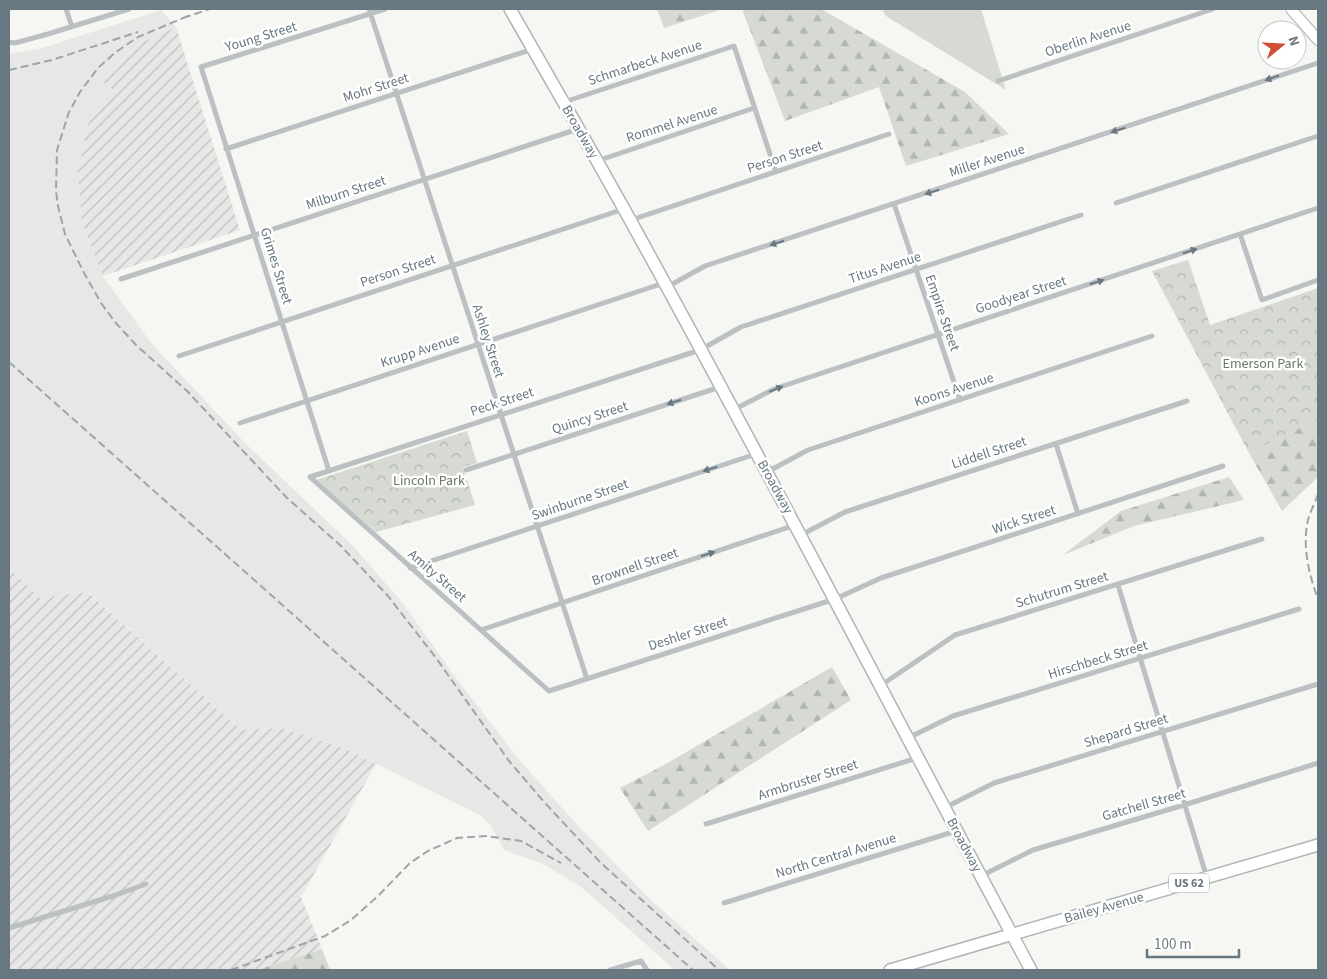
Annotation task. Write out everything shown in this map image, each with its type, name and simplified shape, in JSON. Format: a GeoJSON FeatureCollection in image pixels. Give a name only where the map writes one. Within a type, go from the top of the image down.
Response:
{"type":"FeatureCollection","features":[{"type":"Feature","properties":{"kind":"main road","name":"Broadway"},"geometry":{"type":"LineString","coordinates":[[510,9],[630,220],[835,599],[917,758],[1031,970]]}},
{"type":"Feature","properties":{"kind":"main road","name":"Bailey Avenue"},"geometry":{"type":"LineString","coordinates":[[890,970],[918,966],[1013,934],[1318,846]]}},
{"type":"Feature","properties":{"kind":"street"},"geometry":{"type":"LineString","coordinates":[[66,9],[72,27]]}},
{"type":"Feature","properties":{"kind":"street"},"geometry":{"type":"LineString","coordinates":[[9,42],[15,43],[129,9]]}},
{"type":"Feature","properties":{"kind":"street","name":"Young Street"},"geometry":{"type":"LineString","coordinates":[[201,67],[370,11],[385,9]]}},
{"type":"Feature","properties":{"kind":"street","name":"Oberlin Avenue"},"geometry":{"type":"LineString","coordinates":[[998,81],[1213,9]]}},
{"type":"Feature","properties":{"kind":"street"},"geometry":{"type":"LineString","coordinates":[[1291,9],[1318,40]]}},
{"type":"Feature","properties":{"kind":"street","name":"Ashley Street"},"geometry":{"type":"LineString","coordinates":[[370,11],[587,679]]}},
{"type":"Feature","properties":{"kind":"street","name":"Schmarbeck Avenue"},"geometry":{"type":"LineString","coordinates":[[563,102],[734,46],[754,108]]}},
{"type":"Feature","properties":{"kind":"street","name":"Mohr Street"},"geometry":{"type":"LineString","coordinates":[[226,149],[533,49]]}},
{"type":"Feature","properties":{"kind":"street","name":"Miller Avenue"},"geometry":{"type":"LineString","coordinates":[[665,285],[705,266],[1318,63]]}},
{"type":"Feature","properties":{"kind":"street","name":"Grimes Street"},"geometry":{"type":"LineString","coordinates":[[201,67],[329,471]]}},
{"type":"Feature","properties":{"kind":"street"},"geometry":{"type":"LineString","coordinates":[[754,108],[776,172]]}},
{"type":"Feature","properties":{"kind":"street","name":"Rommel Avenue"},"geometry":{"type":"LineString","coordinates":[[596,161],[754,108]]}},
{"type":"Feature","properties":{"kind":"street","name":"Milburn Street"},"geometry":{"type":"LineString","coordinates":[[121,279],[578,129]]}},
{"type":"Feature","properties":{"kind":"street","name":"Person Street"},"geometry":{"type":"LineString","coordinates":[[630,220],[889,134]]}},
{"type":"Feature","properties":{"kind":"street"},"geometry":{"type":"LineString","coordinates":[[1116,203],[1318,136]]}},
{"type":"Feature","properties":{"kind":"street","name":"Empire Street"},"geometry":{"type":"LineString","coordinates":[[894,204],[960,400]]}},
{"type":"Feature","properties":{"kind":"street","name":"Goodyear Street"},"geometry":{"type":"LineString","coordinates":[[733,411],[774,389],[1318,208]]}},
{"type":"Feature","properties":{"kind":"street","name":"Person Street"},"geometry":{"type":"LineString","coordinates":[[179,356],[624,209]]}},
{"type":"Feature","properties":{"kind":"street","name":"Titus Avenue"},"geometry":{"type":"LineString","coordinates":[[700,350],[742,327],[1081,215]]}},
{"type":"Feature","properties":{"kind":"street"},"geometry":{"type":"LineString","coordinates":[[1240,234],[1262,300],[1318,280]]}},
{"type":"Feature","properties":{"kind":"street","name":"Krupp Avenue"},"geometry":{"type":"LineString","coordinates":[[240,423],[477,344],[665,285]]}},
{"type":"Feature","properties":{"kind":"street","name":"Koons Avenue"},"geometry":{"type":"LineString","coordinates":[[766,472],[808,450],[1152,336]]}},
{"type":"Feature","properties":{"kind":"street","name":"Peck Street"},"geometry":{"type":"LineString","coordinates":[[310,478],[700,350]]}},
{"type":"Feature","properties":{"kind":"street","name":"Quincy Street"},"geometry":{"type":"LineString","coordinates":[[466,470],[720,387]]}},
{"type":"Feature","properties":{"kind":"street","name":"Liddell Street"},"geometry":{"type":"LineString","coordinates":[[798,530],[846,512],[1187,400]]}},
{"type":"Feature","properties":{"kind":"street"},"geometry":{"type":"LineString","coordinates":[[1056,444],[1078,514]]}},
{"type":"Feature","properties":{"kind":"street","name":"Swinburne Street"},"geometry":{"type":"LineString","coordinates":[[410,568],[756,454]]}},
{"type":"Feature","properties":{"kind":"street","name":"Wick Street"},"geometry":{"type":"LineString","coordinates":[[835,599],[881,578],[1223,466]]}},
{"type":"Feature","properties":{"kind":"street","name":"Amity Street"},"geometry":{"type":"LineString","coordinates":[[310,478],[549,691]]}},
{"type":"Feature","properties":{"kind":"street","name":"Brownell Street"},"geometry":{"type":"LineString","coordinates":[[481,630],[798,530]]}},
{"type":"Feature","properties":{"kind":"street","name":"Schutrum Street"},"geometry":{"type":"LineString","coordinates":[[880,686],[955,635],[1262,539]]}},
{"type":"Feature","properties":{"kind":"street"},"geometry":{"type":"LineString","coordinates":[[1118,585],[1207,878]]}},
{"type":"Feature","properties":{"kind":"street","name":"Deshler Street"},"geometry":{"type":"LineString","coordinates":[[549,691],[835,599]]}},
{"type":"Feature","properties":{"kind":"street","name":"Hirschbeck Street"},"geometry":{"type":"LineString","coordinates":[[907,738],[953,716],[1299,609]]}},
{"type":"Feature","properties":{"kind":"street","name":"Shepard Street"},"geometry":{"type":"LineString","coordinates":[[944,808],[994,783],[1318,684]]}},
{"type":"Feature","properties":{"kind":"street","name":"Armbruster Street"},"geometry":{"type":"LineString","coordinates":[[706,824],[917,758]]}},
{"type":"Feature","properties":{"kind":"street","name":"Gatchell Street"},"geometry":{"type":"LineString","coordinates":[[980,877],[1033,850],[1318,763]]}},
{"type":"Feature","properties":{"kind":"street","name":"North Central Avenue"},"geometry":{"type":"LineString","coordinates":[[724,902],[956,831]]}},
{"type":"Feature","properties":{"kind":"street"},"geometry":{"type":"LineString","coordinates":[[9,928],[146,884]]}},
{"type":"Feature","properties":{"kind":"street"},"geometry":{"type":"LineString","coordinates":[[610,970],[641,961],[647,970]]}},
{"type":"Feature","properties":{"kind":"shaded area"},"geometry":{"type":"Polygon","coordinates":[[[161,10],[176,27],[136,45],[103,81],[112,89],[88,124],[82,222],[103,276],[151,343],[246,444],[352,545],[402,602],[456,678],[521,762],[582,830],[653,902],[730,970],[675,970],[580,886],[541,863],[504,850],[491,826],[480,815],[348,750],[282,728],[241,730],[89,592],[40,598],[12,571],[9,572],[9,54],[39,49],[161,10]]]}},
{"type":"Feature","properties":{"kind":"shaded area"},"geometry":{"type":"Polygon","coordinates":[[[176,27],[240,230],[103,276],[82,222],[78,173],[88,124],[112,89],[102,81],[136,45],[176,27]]]}},
{"type":"Feature","properties":{"kind":"shaded area"},"geometry":{"type":"Polygon","coordinates":[[[12,571],[40,598],[88,592],[241,730],[282,728],[348,750],[376,764],[301,897],[322,949],[257,970],[9,970],[9,572],[12,571]]]}},
{"type":"Feature","properties":{"kind":"green space"},"geometry":{"type":"Polygon","coordinates":[[[657,9],[723,9],[664,28],[657,9]]]}},
{"type":"Feature","properties":{"kind":"green space"},"geometry":{"type":"Polygon","coordinates":[[[742,9],[823,10],[965,92],[1009,134],[906,166],[879,87],[785,121],[742,9]]]}},
{"type":"Feature","properties":{"kind":"green space"},"geometry":{"type":"Polygon","coordinates":[[[882,9],[981,9],[1006,90],[886,16],[882,9]]]}},
{"type":"Feature","properties":{"kind":"green space","name":"Emerson Park"},"geometry":{"type":"Polygon","coordinates":[[[1188,260],[1210,325],[1318,288],[1318,419],[1249,453],[1152,271],[1188,260]]]}},
{"type":"Feature","properties":{"kind":"green space"},"geometry":{"type":"Polygon","coordinates":[[[1318,419],[1318,477],[1282,511],[1249,453],[1318,419]]]}},
{"type":"Feature","properties":{"kind":"green space","name":"Lincoln Park"},"geometry":{"type":"Polygon","coordinates":[[[467,431],[477,463],[463,467],[475,505],[376,532],[316,480],[467,431]]]}},
{"type":"Feature","properties":{"kind":"green space"},"geometry":{"type":"Polygon","coordinates":[[[1229,477],[1244,500],[1134,526],[1063,555],[1121,511],[1229,477]]]}},
{"type":"Feature","properties":{"kind":"green space"},"geometry":{"type":"Polygon","coordinates":[[[832,667],[851,700],[648,831],[620,788],[664,765],[832,667]]]}},
{"type":"Feature","properties":{"kind":"green space"},"geometry":{"type":"Polygon","coordinates":[[[322,949],[330,970],[257,970],[322,949]]]}},
{"type":"Feature","properties":{"kind":"railway"},"geometry":{"type":"LineString","coordinates":[[183,18],[210,9]]}},
{"type":"Feature","properties":{"kind":"railway"},"geometry":{"type":"LineString","coordinates":[[188,16],[138,37],[116,52],[98,68],[80,92],[69,112],[57,150],[56,191],[65,234],[83,271],[101,303],[136,345],[187,391],[287,498],[340,545],[388,596],[436,658],[509,761],[545,803],[601,863],[719,970]]}},
{"type":"Feature","properties":{"kind":"railway"},"geometry":{"type":"LineString","coordinates":[[9,70],[52,60],[138,32]]}},
{"type":"Feature","properties":{"kind":"railway"},"geometry":{"type":"LineString","coordinates":[[9,362],[693,970]]}},
{"type":"Feature","properties":{"kind":"railway"},"geometry":{"type":"LineString","coordinates":[[1318,494],[1306,530],[1309,570],[1318,599]]}},
{"type":"Feature","properties":{"kind":"railway"},"geometry":{"type":"LineString","coordinates":[[231,970],[325,936],[351,920],[377,897],[410,863],[428,851],[457,838],[486,836],[521,841],[561,863]]}}]}
